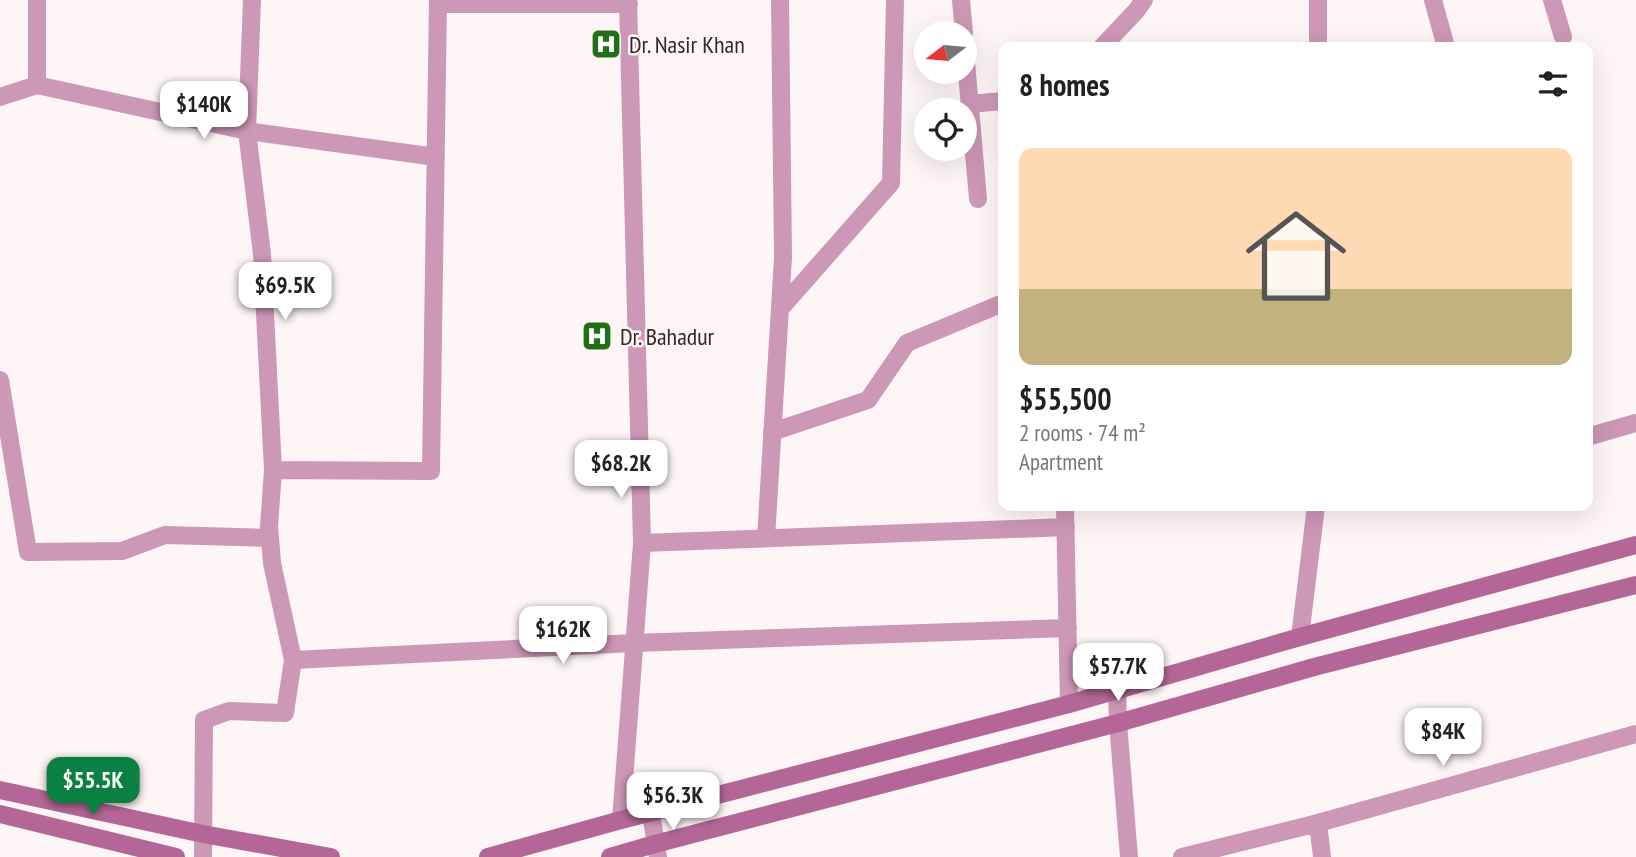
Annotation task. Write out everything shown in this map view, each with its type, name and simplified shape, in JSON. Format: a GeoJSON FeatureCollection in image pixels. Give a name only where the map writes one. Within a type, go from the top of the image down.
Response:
{"type":"FeatureCollection","features":[{"type":"Feature","properties":{"kind":"main road"},"geometry":{"type":"LineString","coordinates":[[488,857],[621,820],[1069,705],[1300,637],[1636,545]]}},
{"type":"Feature","properties":{"kind":"main road"},"geometry":{"type":"LineString","coordinates":[[610,857],[657,850],[1314,667],[1636,585]]}},
{"type":"Feature","properties":{"kind":"main road"},"geometry":{"type":"LineString","coordinates":[[0,790],[203,834],[331,857]]}},
{"type":"Feature","properties":{"kind":"main road"},"geometry":{"type":"LineString","coordinates":[[0,814],[176,857]]}},
{"type":"Feature","properties":{"kind":"street"},"geometry":{"type":"LineString","coordinates":[[37,0],[37,85]]}},
{"type":"Feature","properties":{"kind":"street"},"geometry":{"type":"LineString","coordinates":[[203,857],[204,720],[229,711],[285,713],[293,660],[272,563],[269,527],[273,470],[262,254],[247,131],[252,0]]}},
{"type":"Feature","properties":{"kind":"street"},"geometry":{"type":"LineString","coordinates":[[765,538],[783,258],[780,0]]}},
{"type":"Feature","properties":{"kind":"street"},"geometry":{"type":"LineString","coordinates":[[780,309],[891,183],[895,0]]}},
{"type":"Feature","properties":{"kind":"street"},"geometry":{"type":"LineString","coordinates":[[961,0],[963,21]]}},
{"type":"Feature","properties":{"kind":"street"},"geometry":{"type":"LineString","coordinates":[[1107,42],[1144,0]]}},
{"type":"Feature","properties":{"kind":"street"},"geometry":{"type":"LineString","coordinates":[[1318,0],[1318,42]]}},
{"type":"Feature","properties":{"kind":"street"},"geometry":{"type":"LineString","coordinates":[[1433,0],[1445,42]]}},
{"type":"Feature","properties":{"kind":"street"},"geometry":{"type":"LineString","coordinates":[[1552,0],[1563,37]]}},
{"type":"Feature","properties":{"kind":"street"},"geometry":{"type":"LineString","coordinates":[[273,470],[431,471],[438,2],[629,2],[642,543],[621,820]]}},
{"type":"Feature","properties":{"kind":"street"},"geometry":{"type":"LineString","coordinates":[[0,97],[37,85],[247,131],[436,157]]}},
{"type":"Feature","properties":{"kind":"street"},"geometry":{"type":"LineString","coordinates":[[977,103],[998,101]]}},
{"type":"Feature","properties":{"kind":"street"},"geometry":{"type":"LineString","coordinates":[[974,161],[978,199]]}},
{"type":"Feature","properties":{"kind":"street"},"geometry":{"type":"LineString","coordinates":[[772,432],[868,400],[907,343],[998,305]]}},
{"type":"Feature","properties":{"kind":"street"},"geometry":{"type":"LineString","coordinates":[[0,380],[28,552],[122,551],[164,535],[270,538]]}},
{"type":"Feature","properties":{"kind":"street"},"geometry":{"type":"LineString","coordinates":[[1593,435],[1636,424]]}},
{"type":"Feature","properties":{"kind":"street"},"geometry":{"type":"LineString","coordinates":[[1065,511],[1069,705]]}},
{"type":"Feature","properties":{"kind":"street"},"geometry":{"type":"LineString","coordinates":[[1300,637],[1315,511]]}},
{"type":"Feature","properties":{"kind":"street"},"geometry":{"type":"LineString","coordinates":[[642,543],[1066,527]]}},
{"type":"Feature","properties":{"kind":"street"},"geometry":{"type":"LineString","coordinates":[[293,660],[634,643],[1068,628]]}},
{"type":"Feature","properties":{"kind":"street"},"geometry":{"type":"LineString","coordinates":[[1117,690],[1129,857]]}},
{"type":"Feature","properties":{"kind":"street"},"geometry":{"type":"LineString","coordinates":[[1182,857],[1318,823],[1636,734]]}},
{"type":"Feature","properties":{"kind":"street"},"geometry":{"type":"LineString","coordinates":[[651,813],[657,850]]}},
{"type":"Feature","properties":{"kind":"street"},"geometry":{"type":"LineString","coordinates":[[1318,823],[1322,857]]}},
{"type":"Feature","properties":{"kind":"place","name":"Dr. Nasir Khan"},"geometry":{"type":"Point","coordinates":[606,44]}},
{"type":"Feature","properties":{"kind":"place","name":"Dr. Bahadur"},"geometry":{"type":"Point","coordinates":[597,336]}}]}
